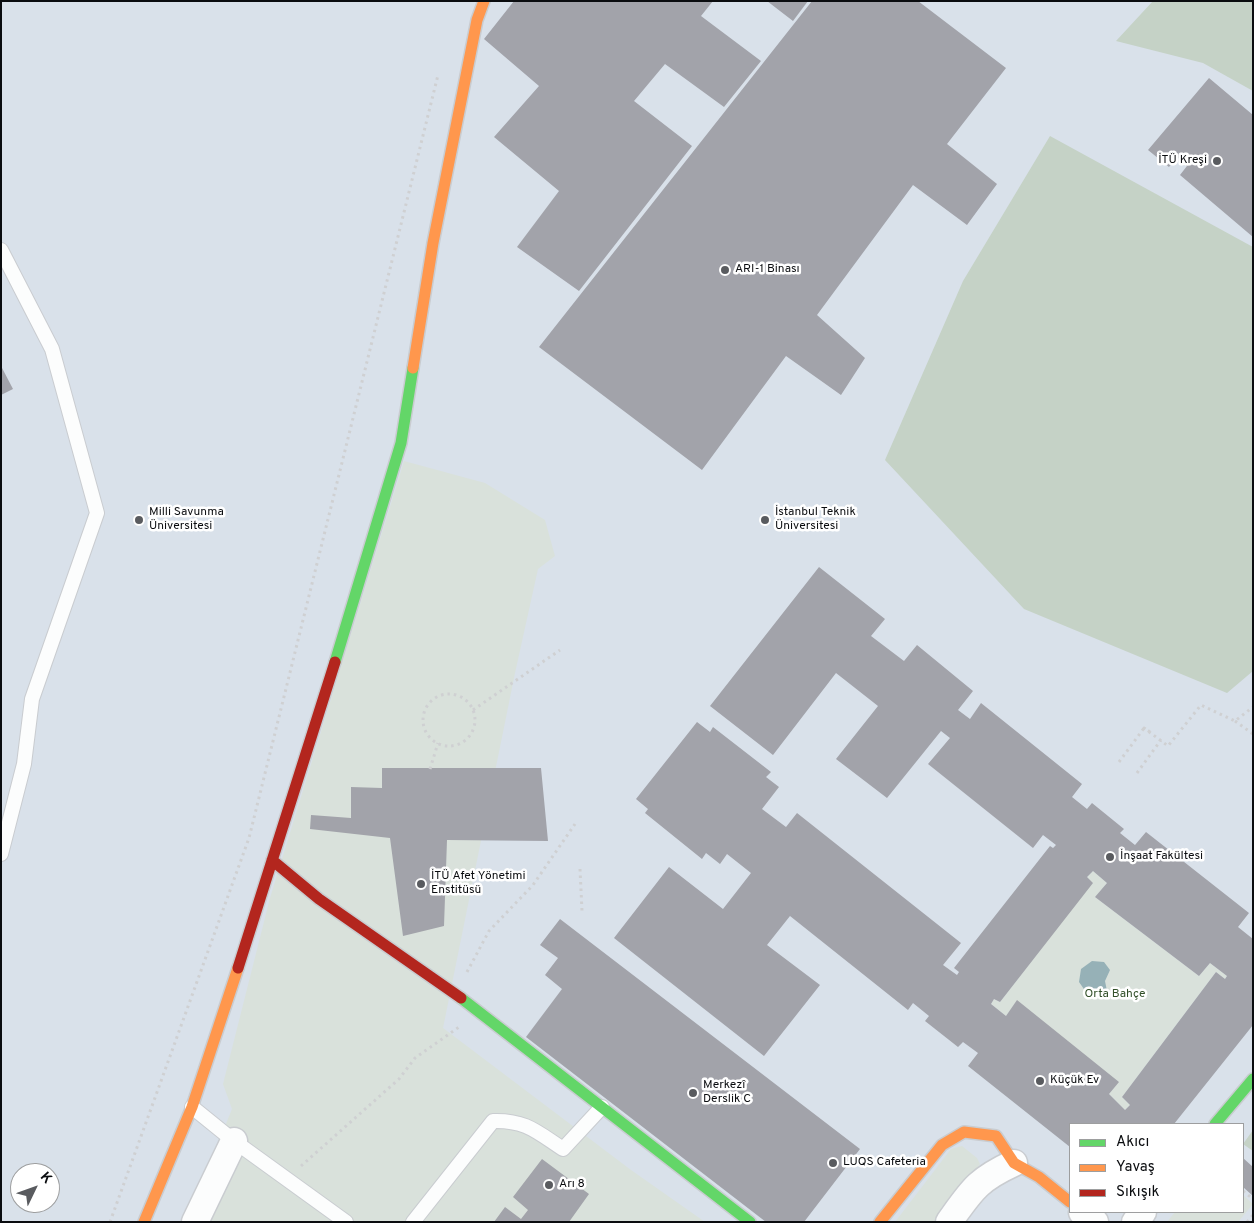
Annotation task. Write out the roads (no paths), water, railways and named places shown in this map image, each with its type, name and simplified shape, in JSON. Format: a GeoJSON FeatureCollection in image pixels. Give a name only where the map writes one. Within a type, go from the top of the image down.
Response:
{"type":"FeatureCollection","features":[{"type":"Feature","properties":{"kind":"street"},"geometry":{"type":"LineString","coordinates":[[144,1222],[192,1107],[303,768],[400,443],[448,160],[477,20],[484,1]]}},
{"type":"Feature","properties":{"kind":"street"},"geometry":{"type":"LineString","coordinates":[[272,860],[319,899],[455,993],[750,1222]]}},
{"type":"Feature","properties":{"kind":"street"},"geometry":{"type":"LineString","coordinates":[[1216,1123],[1253,1079]]}},
{"type":"Feature","properties":{"kind":"street"},"geometry":{"type":"LineString","coordinates":[[880,1222],[942,1144],[964,1132],[996,1136],[1014,1163],[1039,1177],[1069,1201]]}},
{"type":"Feature","properties":{"kind":"street"},"geometry":{"type":"LineString","coordinates":[[195,1222],[234,1141]]}},
{"type":"Feature","properties":{"kind":"street"},"geometry":{"type":"LineString","coordinates":[[949,1222],[988,1174],[1014,1163]]}},
{"type":"Feature","properties":{"kind":"street"},"geometry":{"type":"LineString","coordinates":[[1083,1213],[1095,1222]]}},
{"type":"Feature","properties":{"kind":"lane"},"geometry":{"type":"LineString","coordinates":[[1,250],[52,349],[97,513],[32,699],[24,764],[1,854]]}},
{"type":"Feature","properties":{"kind":"lane"},"geometry":{"type":"LineString","coordinates":[[192,1107],[234,1141],[346,1222]]}},
{"type":"Feature","properties":{"kind":"lane"},"geometry":{"type":"LineString","coordinates":[[413,1222],[493,1121],[509,1120],[525,1124],[563,1149],[602,1107]]}},
{"type":"Feature","properties":{"kind":"water"},"geometry":{"type":"Polygon","coordinates":[[[1092,961],[1104,962],[1110,970],[1105,981],[1107,991],[1101,996],[1086,992],[1079,982],[1081,969],[1092,961]]]}},
{"type":"Feature","properties":{"kind":"place","name":"İTÜ Kreşi"},"geometry":{"type":"Point","coordinates":[1217,161]}},
{"type":"Feature","properties":{"kind":"place","name":"ARI-1 Binası"},"geometry":{"type":"Point","coordinates":[725,270]}},
{"type":"Feature","properties":{"kind":"place","name":"Milli Savunma Üniversitesi"},"geometry":{"type":"Point","coordinates":[139,520]}},
{"type":"Feature","properties":{"kind":"place","name":"İstanbul Teknik Üniversitesi"},"geometry":{"type":"Point","coordinates":[765,520]}},
{"type":"Feature","properties":{"kind":"place","name":"İnşaat Fakültesi"},"geometry":{"type":"Point","coordinates":[1110,857]}},
{"type":"Feature","properties":{"kind":"place","name":"İTÜ Afet Yönetimi Enstitüsü"},"geometry":{"type":"Point","coordinates":[421,884]}},
{"type":"Feature","properties":{"kind":"place","name":"Küçük Ev"},"geometry":{"type":"Point","coordinates":[1040,1081]}},
{"type":"Feature","properties":{"kind":"place","name":"Merkezî Derslik C"},"geometry":{"type":"Point","coordinates":[693,1093]}},
{"type":"Feature","properties":{"kind":"place","name":"LUQS Cafeteria"},"geometry":{"type":"Point","coordinates":[833,1163]}},
{"type":"Feature","properties":{"kind":"place","name":"Arı 8"},"geometry":{"type":"Point","coordinates":[549,1185]}},
{"type":"Feature","properties":{"kind":"park label","name":"Orta Bahçe"},"geometry":{"type":"Point","coordinates":[1115,995]}}]}
